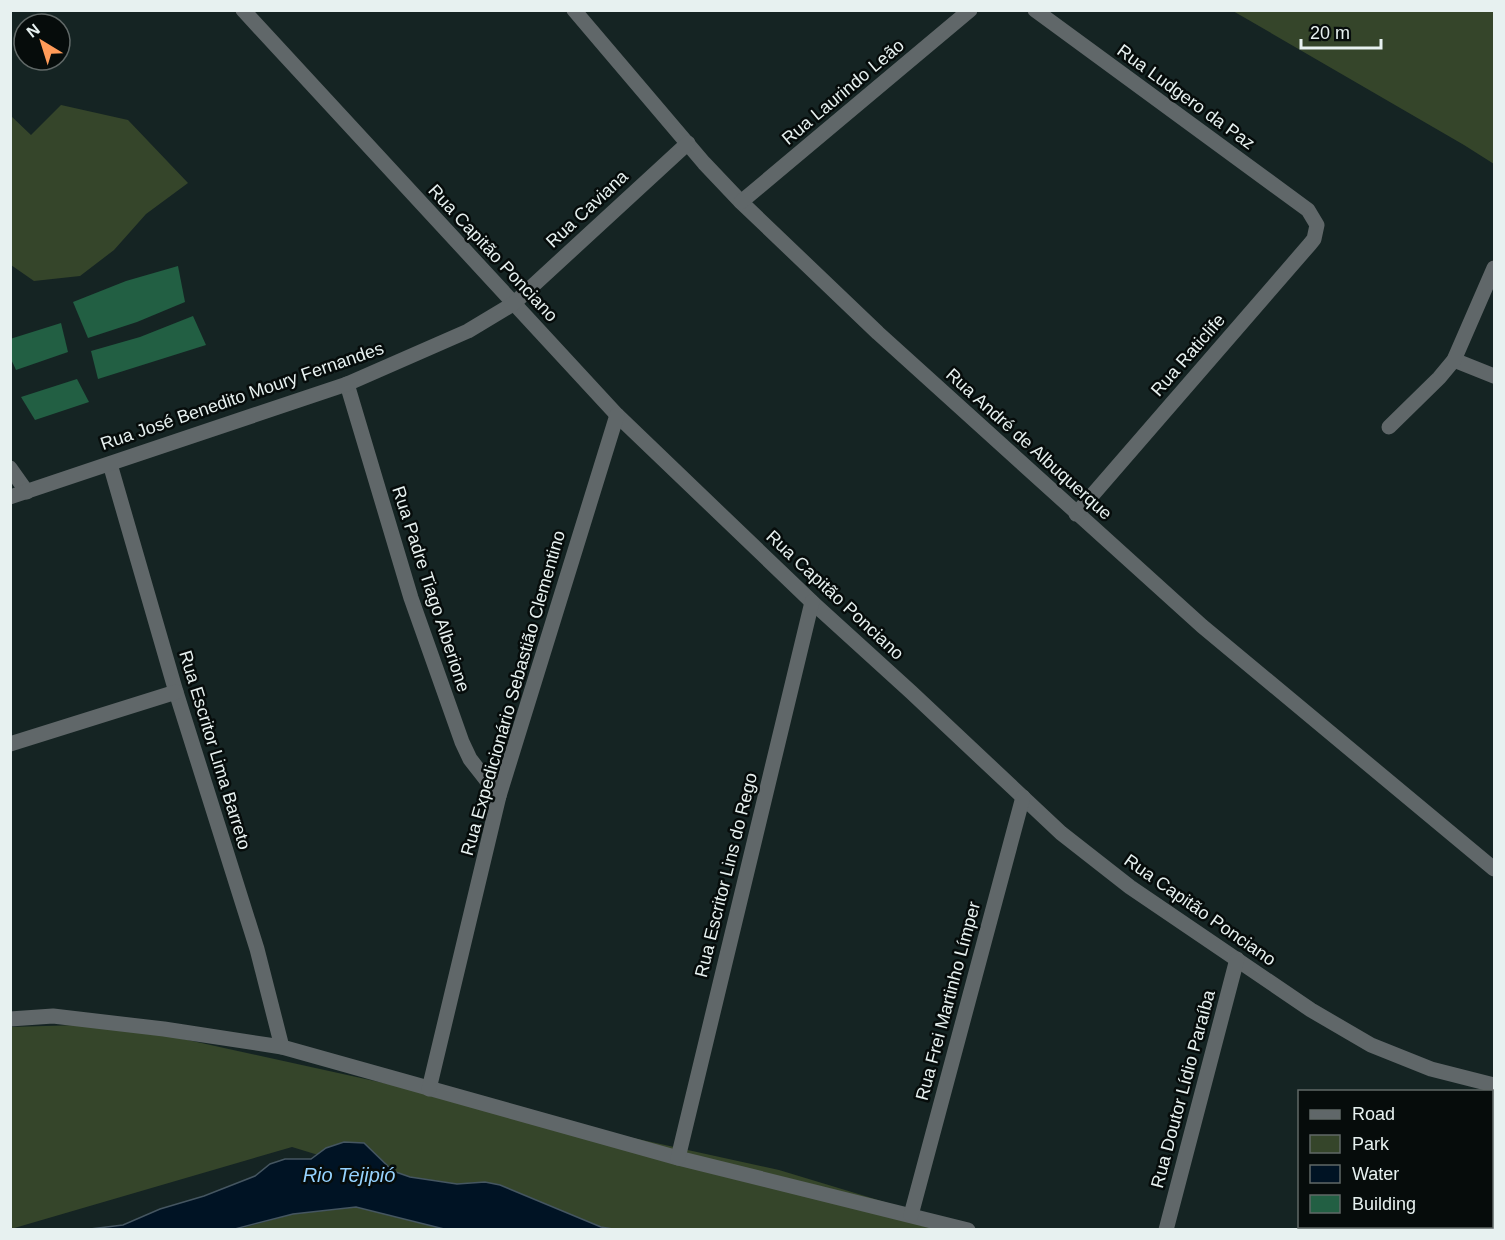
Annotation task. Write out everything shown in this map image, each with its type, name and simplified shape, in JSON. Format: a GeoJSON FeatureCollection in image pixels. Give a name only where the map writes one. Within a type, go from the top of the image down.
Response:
{"type":"FeatureCollection","features":[{"type":"Feature","properties":{"kind":"street","name":"Rua Capitão Ponciano"},"geometry":{"type":"LineString","coordinates":[[243,10],[617,415],[812,602],[1061,833],[1130,887],[1311,1010],[1371,1045],[1431,1069],[1494,1085]]}},
{"type":"Feature","properties":{"kind":"street","name":"Rua André de Albuquerque"},"geometry":{"type":"LineString","coordinates":[[574,10],[741,202],[887,341],[1202,626],[1494,869]]}},
{"type":"Feature","properties":{"kind":"street","name":"Rua Laurindo Leão"},"geometry":{"type":"LineString","coordinates":[[741,202],[970,10]]}},
{"type":"Feature","properties":{"kind":"street","name":"Rua Ludgero da Paz"},"geometry":{"type":"LineString","coordinates":[[1035,10],[1308,210],[1313,216]]}},
{"type":"Feature","properties":{"kind":"street","name":"Rua Caviana"},"geometry":{"type":"LineString","coordinates":[[513,304],[688,143]]}},
{"type":"Feature","properties":{"kind":"street","name":"Rua Raticlife"},"geometry":{"type":"LineString","coordinates":[[1076,514],[1310,244],[1317,225],[1313,216]]}},
{"type":"Feature","properties":{"kind":"street"},"geometry":{"type":"LineString","coordinates":[[1389,427],[1454,360],[1494,268]]}},
{"type":"Feature","properties":{"kind":"street","name":"Rua José Benedito Moury Fernandes"},"geometry":{"type":"LineString","coordinates":[[10,497],[347,384],[468,331],[513,304]]}},
{"type":"Feature","properties":{"kind":"street"},"geometry":{"type":"LineString","coordinates":[[1454,360],[1494,376]]}},
{"type":"Feature","properties":{"kind":"street","name":"Rua Padre Tiago Alberione"},"geometry":{"type":"LineString","coordinates":[[347,384],[411,598],[462,742],[470,759],[499,796]]}},
{"type":"Feature","properties":{"kind":"street","name":"Rua Expedicionário Sebastião Clementino"},"geometry":{"type":"LineString","coordinates":[[429,1089],[499,796],[617,415]]}},
{"type":"Feature","properties":{"kind":"street","name":"Rua Escritor Lima Barreto"},"geometry":{"type":"LineString","coordinates":[[110,464],[176,692],[257,949],[282,1047]]}},
{"type":"Feature","properties":{"kind":"street"},"geometry":{"type":"LineString","coordinates":[[10,468],[27,492]]}},
{"type":"Feature","properties":{"kind":"street","name":"Rua Escritor Lins do Rego"},"geometry":{"type":"LineString","coordinates":[[678,1158],[812,602]]}},
{"type":"Feature","properties":{"kind":"street"},"geometry":{"type":"LineString","coordinates":[[10,744],[176,692]]}},
{"type":"Feature","properties":{"kind":"street","name":"Rua Frei Martinho Límper"},"geometry":{"type":"LineString","coordinates":[[911,1215],[1023,797]]}},
{"type":"Feature","properties":{"kind":"street","name":"Rua Doutor Lídio Paraíba"},"geometry":{"type":"LineString","coordinates":[[1166,1230],[1237,959]]}},
{"type":"Feature","properties":{"kind":"street"},"geometry":{"type":"LineString","coordinates":[[10,1019],[53,1016],[164,1029],[282,1047],[678,1158],[968,1230]]}},
{"type":"Feature","properties":{"kind":"green space"},"geometry":{"type":"Polygon","coordinates":[[[1233,11],[1494,11],[1494,164],[1464,145],[1233,11]]]}},
{"type":"Feature","properties":{"kind":"green space"},"geometry":{"type":"Polygon","coordinates":[[[61,105],[128,120],[188,183],[146,214],[114,250],[80,276],[34,281],[11,265],[11,116],[31,135],[61,105]]]}},
{"type":"Feature","properties":{"kind":"green space"},"geometry":{"type":"Polygon","coordinates":[[[115,1024],[779,1170],[974,1229],[561,1229],[292,1147],[11,1229],[10,1027],[115,1024]]]}},
{"type":"Feature","properties":{"kind":"green space"},"geometry":{"type":"Polygon","coordinates":[[[356,1207],[444,1229],[235,1230],[293,1214],[356,1207]]]}},
{"type":"Feature","properties":{"kind":"water","name":"Rio Tejipió"},"geometry":{"type":"Polygon","coordinates":[[[344,1142],[364,1143],[393,1171],[410,1177],[457,1184],[485,1182],[500,1185],[601,1227],[613,1229],[444,1229],[356,1207],[293,1214],[235,1229],[90,1229],[123,1225],[160,1209],[204,1196],[255,1176],[270,1164],[285,1159],[311,1159],[326,1148],[344,1142]]]}},
{"type":"Feature","properties":{"kind":"building"},"geometry":{"type":"Polygon","coordinates":[[[178,266],[185,302],[137,322],[88,338],[73,302],[126,281],[178,266]]]}},
{"type":"Feature","properties":{"kind":"building"},"geometry":{"type":"Polygon","coordinates":[[[193,316],[206,345],[98,379],[91,351],[140,337],[193,316]]]}},
{"type":"Feature","properties":{"kind":"building"},"geometry":{"type":"Polygon","coordinates":[[[61,323],[68,352],[16,370],[10,357],[10,339],[61,323]]]}},
{"type":"Feature","properties":{"kind":"building"},"geometry":{"type":"Polygon","coordinates":[[[77,379],[89,402],[35,420],[21,397],[77,379]]]}}]}
